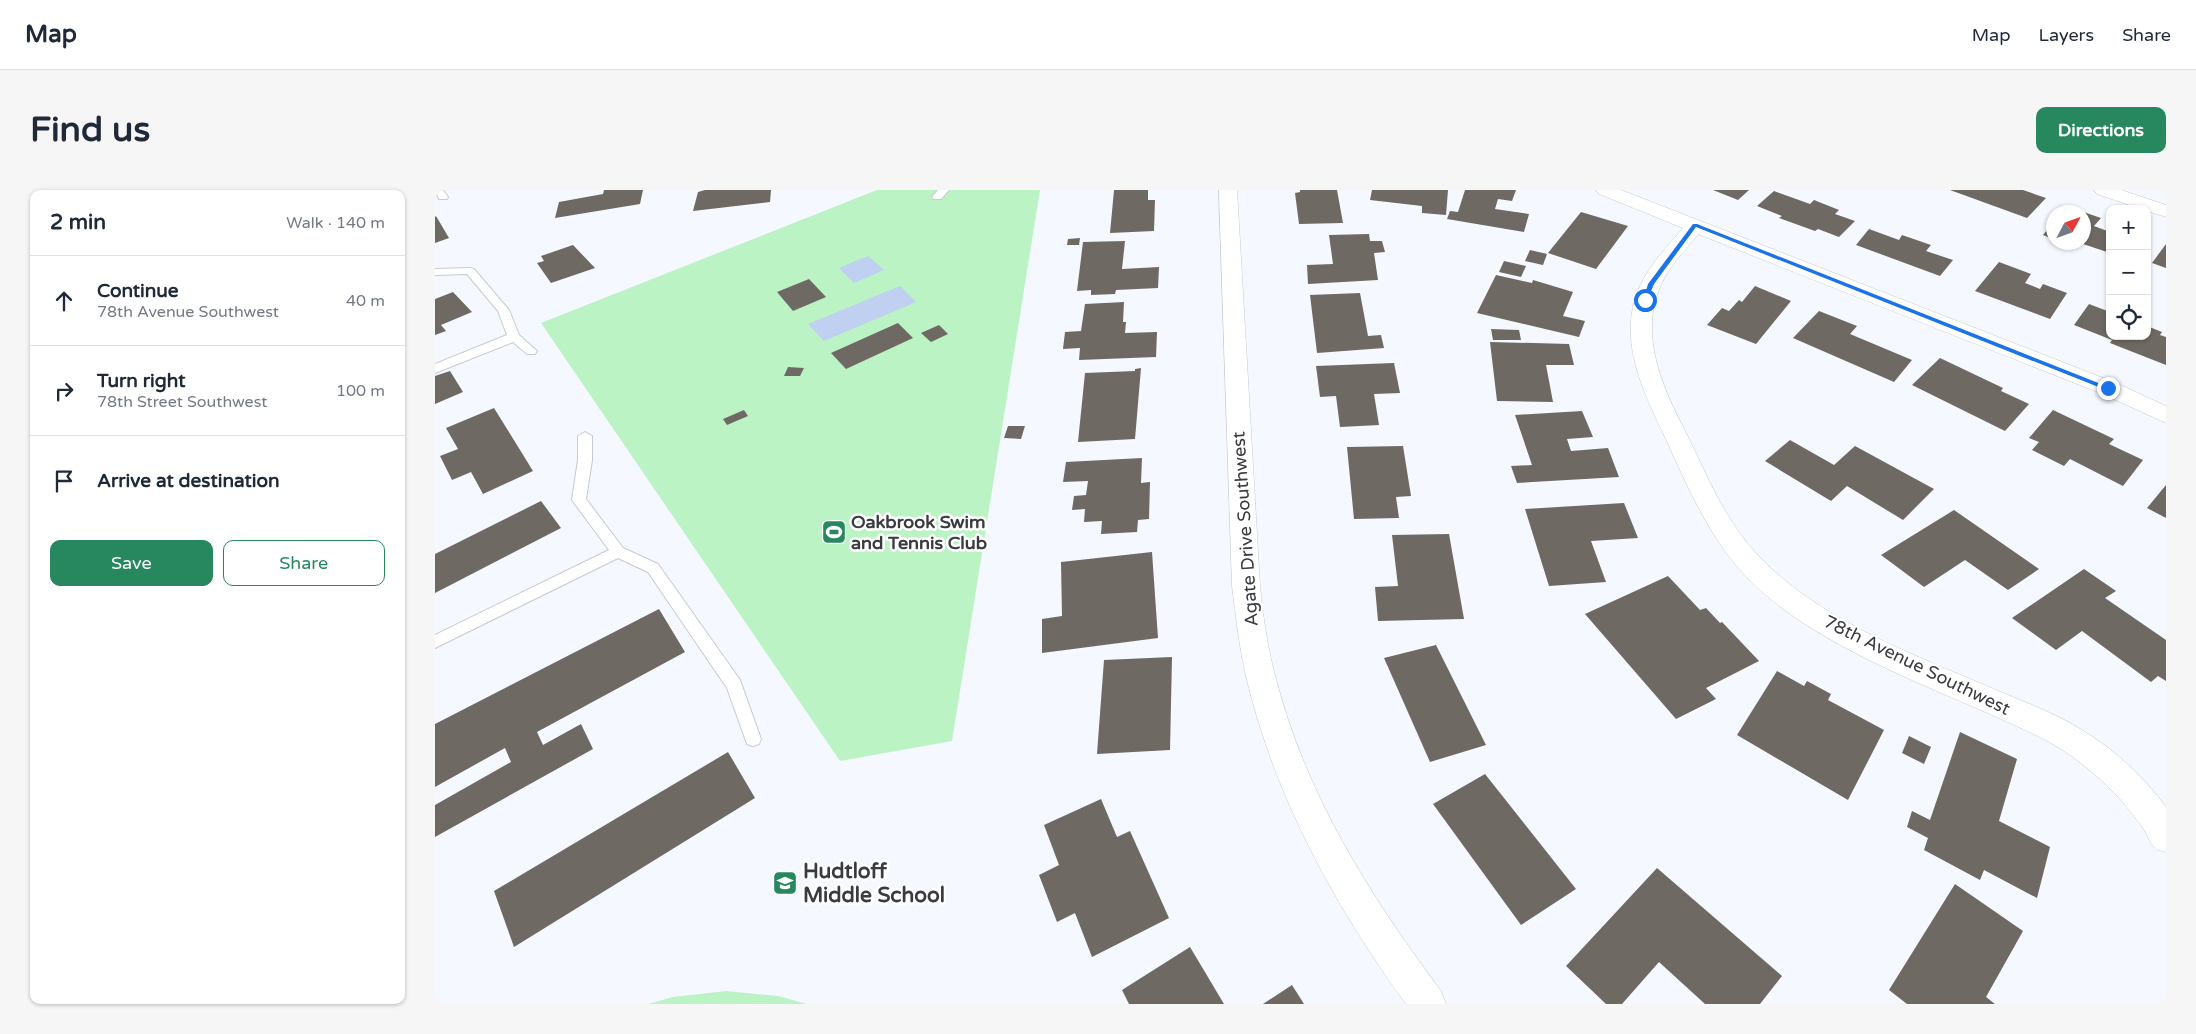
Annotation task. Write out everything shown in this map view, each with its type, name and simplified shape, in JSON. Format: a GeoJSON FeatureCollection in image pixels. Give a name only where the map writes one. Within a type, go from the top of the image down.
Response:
{"type":"FeatureCollection","features":[{"type":"Feature","properties":{"kind":"street","name":"Agate Drive Southwest"},"geometry":{"type":"LineString","coordinates":[[1228,190],[1246,586],[1252,636],[1263,689],[1281,746],[1303,798],[1339,870],[1379,936],[1428,1004]]}},
{"type":"Feature","properties":{"kind":"street"},"geometry":{"type":"LineString","coordinates":[[1605,190],[2108,388],[2166,415]]}},
{"type":"Feature","properties":{"kind":"street"},"geometry":{"type":"LineString","coordinates":[[2103,190],[2166,212]]}},
{"type":"Feature","properties":{"kind":"street","name":"78th Avenue Southwest"},"geometry":{"type":"LineString","coordinates":[[1695,225],[1651,284],[1642,317],[1643,354],[1655,394],[1719,525],[1737,549],[1759,573],[1788,598],[1825,622],[1866,644],[2057,731],[2095,756],[2130,788],[2159,823],[2166,837]]}},
{"type":"Feature","properties":{"kind":"lane"},"geometry":{"type":"LineString","coordinates":[[435,272],[470,271],[503,310],[514,337],[531,351]]}},
{"type":"Feature","properties":{"kind":"lane"},"geometry":{"type":"LineString","coordinates":[[435,369],[514,337]]}},
{"type":"Feature","properties":{"kind":"lane"},"geometry":{"type":"LineString","coordinates":[[585,436],[585,460],[579,500],[618,552],[653,568],[735,685],[753,739]]}},
{"type":"Feature","properties":{"kind":"lane"},"geometry":{"type":"LineString","coordinates":[[435,642],[618,552]]}},
{"type":"Feature","properties":{"kind":"green space","name":"Oakbrook Swim and Tennis Club"},"geometry":{"type":"Polygon","coordinates":[[[877,190],[1040,190],[952,741],[840,761],[541,323],[877,190]]]}},
{"type":"Feature","properties":{"kind":"green space"},"geometry":{"type":"Polygon","coordinates":[[[726,991],[778,996],[807,1004],[648,1004],[673,997],[726,991]]]}},
{"type":"Feature","properties":{"kind":"water"},"geometry":{"type":"Polygon","coordinates":[[[868,256],[884,270],[854,283],[839,268],[868,256]]]}},
{"type":"Feature","properties":{"kind":"water"},"geometry":{"type":"Polygon","coordinates":[[[900,286],[916,302],[824,341],[808,324],[900,286]]]}},
{"type":"Feature","properties":{"kind":"building"},"geometry":{"type":"Polygon","coordinates":[[[604,190],[643,190],[640,204],[555,218],[559,202],[603,194],[604,190]]]}},
{"type":"Feature","properties":{"kind":"building"},"geometry":{"type":"Polygon","coordinates":[[[705,190],[771,190],[770,202],[693,211],[698,192],[705,190]]]}},
{"type":"Feature","properties":{"kind":"building"},"geometry":{"type":"Polygon","coordinates":[[[1114,190],[1148,190],[1148,200],[1155,200],[1154,231],[1110,233],[1114,190]]]}},
{"type":"Feature","properties":{"kind":"building"},"geometry":{"type":"Polygon","coordinates":[[[1300,190],[1337,190],[1343,223],[1299,224],[1295,193],[1300,192],[1300,190]]]}},
{"type":"Feature","properties":{"kind":"building"},"geometry":{"type":"Polygon","coordinates":[[[1372,190],[1448,190],[1446,215],[1422,213],[1422,206],[1370,200],[1372,190]]]}},
{"type":"Feature","properties":{"kind":"building"},"geometry":{"type":"Polygon","coordinates":[[[1465,190],[1516,190],[1512,201],[1498,199],[1495,209],[1529,214],[1524,232],[1447,219],[1450,211],[1458,212],[1465,190]]]}},
{"type":"Feature","properties":{"kind":"building"},"geometry":{"type":"Polygon","coordinates":[[[1713,190],[1749,190],[1738,200],[1713,190]]]}},
{"type":"Feature","properties":{"kind":"building"},"geometry":{"type":"Polygon","coordinates":[[[1950,190],[2023,190],[2046,198],[2027,218],[1950,190]]]}},
{"type":"Feature","properties":{"kind":"building"},"geometry":{"type":"Polygon","coordinates":[[[1774,191],[1810,204],[1814,200],[1839,210],[1835,214],[1855,221],[1839,237],[1818,229],[1815,231],[1779,218],[1782,216],[1757,206],[1774,191]]]}},
{"type":"Feature","properties":{"kind":"building"},"geometry":{"type":"Polygon","coordinates":[[[1581,212],[1628,226],[1596,269],[1548,253],[1581,212]]]}},
{"type":"Feature","properties":{"kind":"building"},"geometry":{"type":"Polygon","coordinates":[[[2091,215],[2101,218],[2094,226],[2106,230],[2106,252],[2091,247],[2091,215]]]}},
{"type":"Feature","properties":{"kind":"building"},"geometry":{"type":"Polygon","coordinates":[[[435,217],[449,238],[435,243],[435,217]]]}},
{"type":"Feature","properties":{"kind":"building"},"geometry":{"type":"Polygon","coordinates":[[[1869,229],[1899,240],[1902,235],[1931,245],[1926,251],[1953,260],[1940,276],[1856,245],[1869,229]]]}},
{"type":"Feature","properties":{"kind":"building"},"geometry":{"type":"Polygon","coordinates":[[[1369,234],[1370,241],[1382,241],[1385,252],[1374,253],[1378,280],[1308,284],[1307,265],[1333,264],[1329,235],[1369,234]]]}},
{"type":"Feature","properties":{"kind":"building"},"geometry":{"type":"Polygon","coordinates":[[[1080,238],[1079,245],[1067,245],[1068,239],[1080,238]]]}},
{"type":"Feature","properties":{"kind":"building"},"geometry":{"type":"Polygon","coordinates":[[[1125,241],[1122,269],[1159,267],[1158,288],[1116,290],[1115,294],[1091,295],[1091,290],[1077,291],[1083,242],[1125,241]]]}},
{"type":"Feature","properties":{"kind":"building"},"geometry":{"type":"Polygon","coordinates":[[[2166,244],[2166,268],[2152,263],[2166,244]]]}},
{"type":"Feature","properties":{"kind":"building"},"geometry":{"type":"Polygon","coordinates":[[[573,245],[595,268],[551,283],[537,263],[544,261],[541,256],[573,245]]]}},
{"type":"Feature","properties":{"kind":"building"},"geometry":{"type":"Polygon","coordinates":[[[1530,250],[1547,254],[1543,265],[1525,261],[1530,250]]]}},
{"type":"Feature","properties":{"kind":"building"},"geometry":{"type":"Polygon","coordinates":[[[1504,261],[1526,266],[1521,277],[1499,272],[1504,261]]]}},
{"type":"Feature","properties":{"kind":"building"},"geometry":{"type":"Polygon","coordinates":[[[1999,262],[2031,274],[2025,283],[2040,289],[2043,284],[2067,293],[2050,319],[1975,291],[1999,262]]]}},
{"type":"Feature","properties":{"kind":"building"},"geometry":{"type":"Polygon","coordinates":[[[1496,275],[1532,283],[1533,280],[1573,292],[1563,316],[1585,321],[1579,337],[1477,313],[1496,275]]]}},
{"type":"Feature","properties":{"kind":"building"},"geometry":{"type":"Polygon","coordinates":[[[809,279],[826,297],[793,311],[777,292],[809,279]]]}},
{"type":"Feature","properties":{"kind":"building"},"geometry":{"type":"Polygon","coordinates":[[[1755,286],[1791,301],[1756,344],[1707,325],[1722,308],[1729,311],[1739,300],[1742,302],[1755,286]]]}},
{"type":"Feature","properties":{"kind":"building"},"geometry":{"type":"Polygon","coordinates":[[[453,292],[472,312],[441,325],[446,331],[435,335],[435,299],[453,292]]]}},
{"type":"Feature","properties":{"kind":"building"},"geometry":{"type":"Polygon","coordinates":[[[1360,293],[1368,336],[1381,335],[1384,348],[1317,353],[1310,295],[1360,293]]]}},
{"type":"Feature","properties":{"kind":"building"},"geometry":{"type":"Polygon","coordinates":[[[1124,302],[1123,322],[1126,322],[1125,333],[1157,332],[1156,357],[1079,360],[1080,348],[1063,349],[1065,332],[1081,331],[1085,304],[1124,302]]]}},
{"type":"Feature","properties":{"kind":"building"},"geometry":{"type":"Polygon","coordinates":[[[2089,304],[2106,310],[2106,338],[2074,325],[2089,304]]]}},
{"type":"Feature","properties":{"kind":"building"},"geometry":{"type":"Polygon","coordinates":[[[1819,311],[1857,326],[1850,334],[1912,360],[1894,382],[1793,338],[1819,311]]]}},
{"type":"Feature","properties":{"kind":"building"},"geometry":{"type":"Polygon","coordinates":[[[898,323],[913,338],[846,369],[831,353],[898,323]]]}},
{"type":"Feature","properties":{"kind":"building"},"geometry":{"type":"Polygon","coordinates":[[[939,325],[948,334],[931,342],[921,333],[939,325]]]}},
{"type":"Feature","properties":{"kind":"building"},"geometry":{"type":"Polygon","coordinates":[[[2151,328],[2162,332],[2160,335],[2166,337],[2166,365],[2110,343],[2112,340],[2151,340],[2151,328]]]}},
{"type":"Feature","properties":{"kind":"building"},"geometry":{"type":"Polygon","coordinates":[[[1491,329],[1519,330],[1521,340],[1493,340],[1491,329]]]}},
{"type":"Feature","properties":{"kind":"building"},"geometry":{"type":"Polygon","coordinates":[[[1490,342],[1569,344],[1574,365],[1546,365],[1553,402],[1497,401],[1490,342]]]}},
{"type":"Feature","properties":{"kind":"building"},"geometry":{"type":"Polygon","coordinates":[[[1940,358],[2003,388],[2001,391],[2029,404],[2005,431],[1912,385],[1940,358]]]}},
{"type":"Feature","properties":{"kind":"building"},"geometry":{"type":"Polygon","coordinates":[[[1394,363],[1400,393],[1374,394],[1379,425],[1340,427],[1336,396],[1320,397],[1316,366],[1394,363]]]}},
{"type":"Feature","properties":{"kind":"building"},"geometry":{"type":"Polygon","coordinates":[[[788,367],[804,368],[800,376],[784,376],[788,367]]]}},
{"type":"Feature","properties":{"kind":"building"},"geometry":{"type":"Polygon","coordinates":[[[1141,368],[1135,439],[1078,442],[1085,373],[1135,371],[1135,369],[1141,368]]]}},
{"type":"Feature","properties":{"kind":"building"},"geometry":{"type":"Polygon","coordinates":[[[450,371],[463,392],[435,404],[435,376],[450,371]]]}},
{"type":"Feature","properties":{"kind":"building"},"geometry":{"type":"Polygon","coordinates":[[[494,408],[533,471],[483,494],[471,472],[452,480],[440,456],[458,449],[446,428],[494,408]]]}},
{"type":"Feature","properties":{"kind":"building"},"geometry":{"type":"Polygon","coordinates":[[[744,410],[748,416],[727,425],[723,419],[744,410]]]}},
{"type":"Feature","properties":{"kind":"building"},"geometry":{"type":"Polygon","coordinates":[[[2053,410],[2114,439],[2109,444],[2143,460],[2123,486],[2070,459],[2064,466],[2032,450],[2039,442],[2029,438],[2053,410]]]}},
{"type":"Feature","properties":{"kind":"building"},"geometry":{"type":"Polygon","coordinates":[[[1582,411],[1593,437],[1567,439],[1571,451],[1608,448],[1619,477],[1517,483],[1511,466],[1532,465],[1515,415],[1582,411]]]}},
{"type":"Feature","properties":{"kind":"building"},"geometry":{"type":"Polygon","coordinates":[[[1008,426],[1025,426],[1021,439],[1004,438],[1008,426]]]}},
{"type":"Feature","properties":{"kind":"building"},"geometry":{"type":"Polygon","coordinates":[[[1790,440],[1834,465],[1855,446],[1934,489],[1903,520],[1847,486],[1831,501],[1765,461],[1790,440]]]}},
{"type":"Feature","properties":{"kind":"building"},"geometry":{"type":"Polygon","coordinates":[[[1403,446],[1411,496],[1396,497],[1399,518],[1354,519],[1347,447],[1403,446]]]}},
{"type":"Feature","properties":{"kind":"building"},"geometry":{"type":"Polygon","coordinates":[[[1142,458],[1141,483],[1150,482],[1149,519],[1138,520],[1137,532],[1101,534],[1102,521],[1084,522],[1085,509],[1072,510],[1074,496],[1086,495],[1088,481],[1063,482],[1066,462],[1142,458]]]}},
{"type":"Feature","properties":{"kind":"building"},"geometry":{"type":"Polygon","coordinates":[[[2166,485],[2166,518],[2147,508],[2166,485]]]}},
{"type":"Feature","properties":{"kind":"building"},"geometry":{"type":"Polygon","coordinates":[[[541,501],[561,528],[435,593],[435,554],[541,501]]]}},
{"type":"Feature","properties":{"kind":"building"},"geometry":{"type":"Polygon","coordinates":[[[1624,503],[1638,538],[1591,541],[1606,582],[1549,586],[1525,509],[1624,503]]]}},
{"type":"Feature","properties":{"kind":"building"},"geometry":{"type":"Polygon","coordinates":[[[1954,510],[2039,569],[2008,590],[1965,560],[1924,587],[1881,555],[1954,510]]]}},
{"type":"Feature","properties":{"kind":"building"},"geometry":{"type":"Polygon","coordinates":[[[1449,534],[1464,619],[1378,621],[1375,587],[1398,586],[1392,535],[1449,534]]]}},
{"type":"Feature","properties":{"kind":"building"},"geometry":{"type":"Polygon","coordinates":[[[1152,552],[1158,638],[1042,653],[1042,619],[1062,616],[1061,562],[1152,552]]]}},
{"type":"Feature","properties":{"kind":"building"},"geometry":{"type":"Polygon","coordinates":[[[2084,569],[2116,591],[2105,598],[2166,640],[2166,681],[2158,676],[2151,682],[2082,631],[2056,650],[2012,618],[2084,569]]]}},
{"type":"Feature","properties":{"kind":"building"},"geometry":{"type":"Polygon","coordinates":[[[1668,576],[1700,610],[1706,608],[1720,623],[1722,622],[1759,661],[1706,688],[1716,699],[1676,719],[1585,614],[1668,576]]]}},
{"type":"Feature","properties":{"kind":"building"},"geometry":{"type":"Polygon","coordinates":[[[659,609],[685,652],[537,732],[543,745],[581,724],[593,749],[435,837],[435,805],[511,762],[505,748],[435,787],[435,724],[659,609]]]}},
{"type":"Feature","properties":{"kind":"building"},"geometry":{"type":"Polygon","coordinates":[[[1436,645],[1486,745],[1430,762],[1384,658],[1436,645]]]}},
{"type":"Feature","properties":{"kind":"building"},"geometry":{"type":"Polygon","coordinates":[[[1172,657],[1170,750],[1097,754],[1104,660],[1172,657]]]}},
{"type":"Feature","properties":{"kind":"building"},"geometry":{"type":"Polygon","coordinates":[[[1777,671],[1804,686],[1807,681],[1831,694],[1828,700],[1884,730],[1848,800],[1737,735],[1777,671]]]}},
{"type":"Feature","properties":{"kind":"building"},"geometry":{"type":"Polygon","coordinates":[[[1960,732],[2017,759],[1999,821],[2050,847],[2037,898],[1984,870],[1980,880],[1924,850],[1928,838],[1907,827],[1912,811],[1930,820],[1960,732]]]}},
{"type":"Feature","properties":{"kind":"building"},"geometry":{"type":"Polygon","coordinates":[[[1909,736],[1931,747],[1924,764],[1902,753],[1909,736]]]}},
{"type":"Feature","properties":{"kind":"building"},"geometry":{"type":"Polygon","coordinates":[[[728,752],[755,798],[514,947],[494,891],[728,752]]]}},
{"type":"Feature","properties":{"kind":"building"},"geometry":{"type":"Polygon","coordinates":[[[1485,774],[1576,889],[1521,925],[1433,804],[1485,774]]]}},
{"type":"Feature","properties":{"kind":"building"},"geometry":{"type":"Polygon","coordinates":[[[1101,799],[1117,837],[1130,831],[1169,918],[1092,957],[1075,913],[1057,922],[1039,875],[1059,865],[1044,825],[1101,799]]]}},
{"type":"Feature","properties":{"kind":"building"},"geometry":{"type":"Polygon","coordinates":[[[1657,868],[1782,976],[1760,1004],[1705,1004],[1659,962],[1622,1004],[1606,1004],[1566,966],[1657,868]]]}},
{"type":"Feature","properties":{"kind":"building"},"geometry":{"type":"Polygon","coordinates":[[[1955,884],[2023,931],[1986,997],[1995,1004],[1907,1004],[1889,990],[1955,884]]]}},
{"type":"Feature","properties":{"kind":"building"},"geometry":{"type":"Polygon","coordinates":[[[1190,947],[1224,1004],[1129,1004],[1122,990],[1190,947]]]}},
{"type":"Feature","properties":{"kind":"building"},"geometry":{"type":"Polygon","coordinates":[[[1292,985],[1304,1004],[1263,1004],[1292,985]]]}},
{"type":"Feature","properties":{"kind":"place","name":"Oakbrook Swim and Tennis Club"},"geometry":{"type":"Point","coordinates":[834,532]}},
{"type":"Feature","properties":{"kind":"place","name":"Hudtloff Middle School"},"geometry":{"type":"Point","coordinates":[785,883]}},
{"type":"Feature","properties":{"kind":"route"},"geometry":{"type":"LineString","coordinates":[[1645,300],[1651,284],[1695,225],[2108,388]]}}]}
